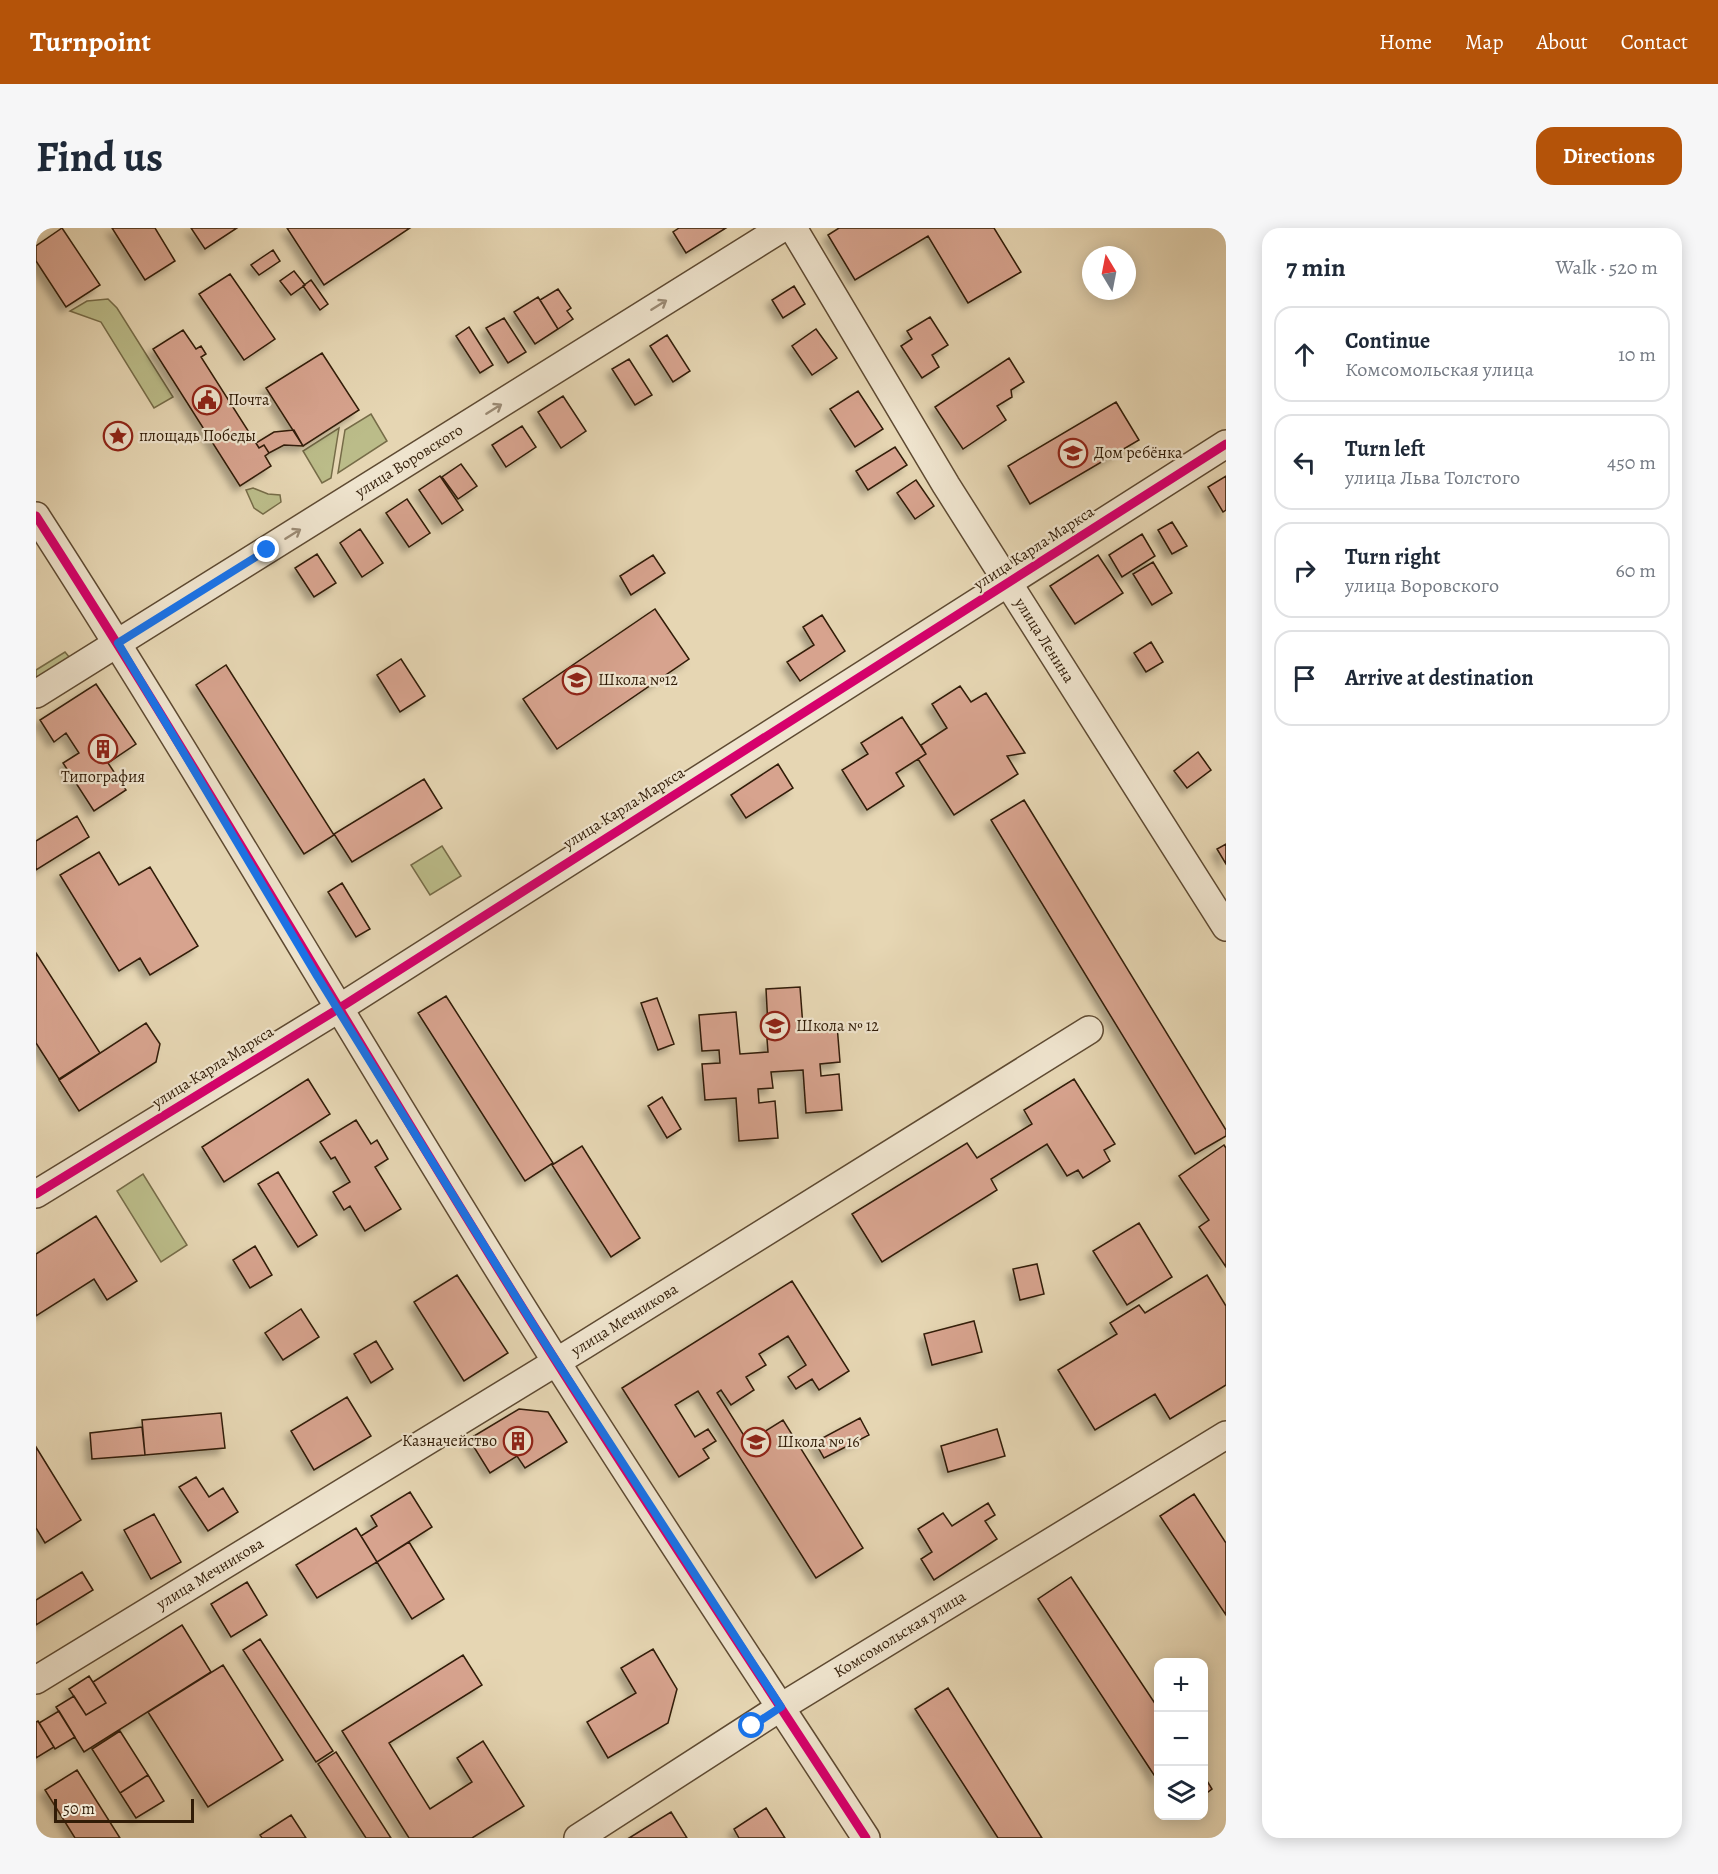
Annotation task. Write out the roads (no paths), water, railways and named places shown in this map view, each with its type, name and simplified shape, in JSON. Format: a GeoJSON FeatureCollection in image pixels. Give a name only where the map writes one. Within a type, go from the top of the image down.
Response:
{"type":"FeatureCollection","features":[{"type":"Feature","properties":{"kind":"street","name":"улица Воровского"},"geometry":{"type":"LineString","coordinates":[[36,694],[782,228]]}},
{"type":"Feature","properties":{"kind":"street","name":"улица Ленина"},"geometry":{"type":"LineString","coordinates":[[793,228],[1007,583],[1226,927]]}},
{"type":"Feature","properties":{"kind":"street","name":"улица Карла Маркса"},"geometry":{"type":"LineString","coordinates":[[36,1194],[338,1009],[1226,444]]}},
{"type":"Feature","properties":{"kind":"street"},"geometry":{"type":"LineString","coordinates":[[36,516],[118,643],[338,1009],[557,1362],[866,1838]]}},
{"type":"Feature","properties":{"kind":"street","name":"улица Мечникова"},"geometry":{"type":"LineString","coordinates":[[36,1680],[557,1362],[1089,1030]]}},
{"type":"Feature","properties":{"kind":"street","name":"Комсомольская улица"},"geometry":{"type":"LineString","coordinates":[[578,1838],[781,1707],[1226,1435]]}},
{"type":"Feature","properties":{"kind":"place","name":"Почта"},"geometry":{"type":"Point","coordinates":[207,400]}},
{"type":"Feature","properties":{"kind":"place","name":"площадь Победы"},"geometry":{"type":"Point","coordinates":[118,436]}},
{"type":"Feature","properties":{"kind":"place","name":"Дом ребёнка"},"geometry":{"type":"Point","coordinates":[1073,453]}},
{"type":"Feature","properties":{"kind":"place","name":"Школа №12"},"geometry":{"type":"Point","coordinates":[577,680]}},
{"type":"Feature","properties":{"kind":"place","name":"Типография"},"geometry":{"type":"Point","coordinates":[103,749]}},
{"type":"Feature","properties":{"kind":"place","name":"Школа № 12"},"geometry":{"type":"Point","coordinates":[775,1026]}},
{"type":"Feature","properties":{"kind":"place","name":"Казначейство"},"geometry":{"type":"Point","coordinates":[518,1441]}},
{"type":"Feature","properties":{"kind":"place","name":"Школа № 16"},"geometry":{"type":"Point","coordinates":[756,1442]}}]}
